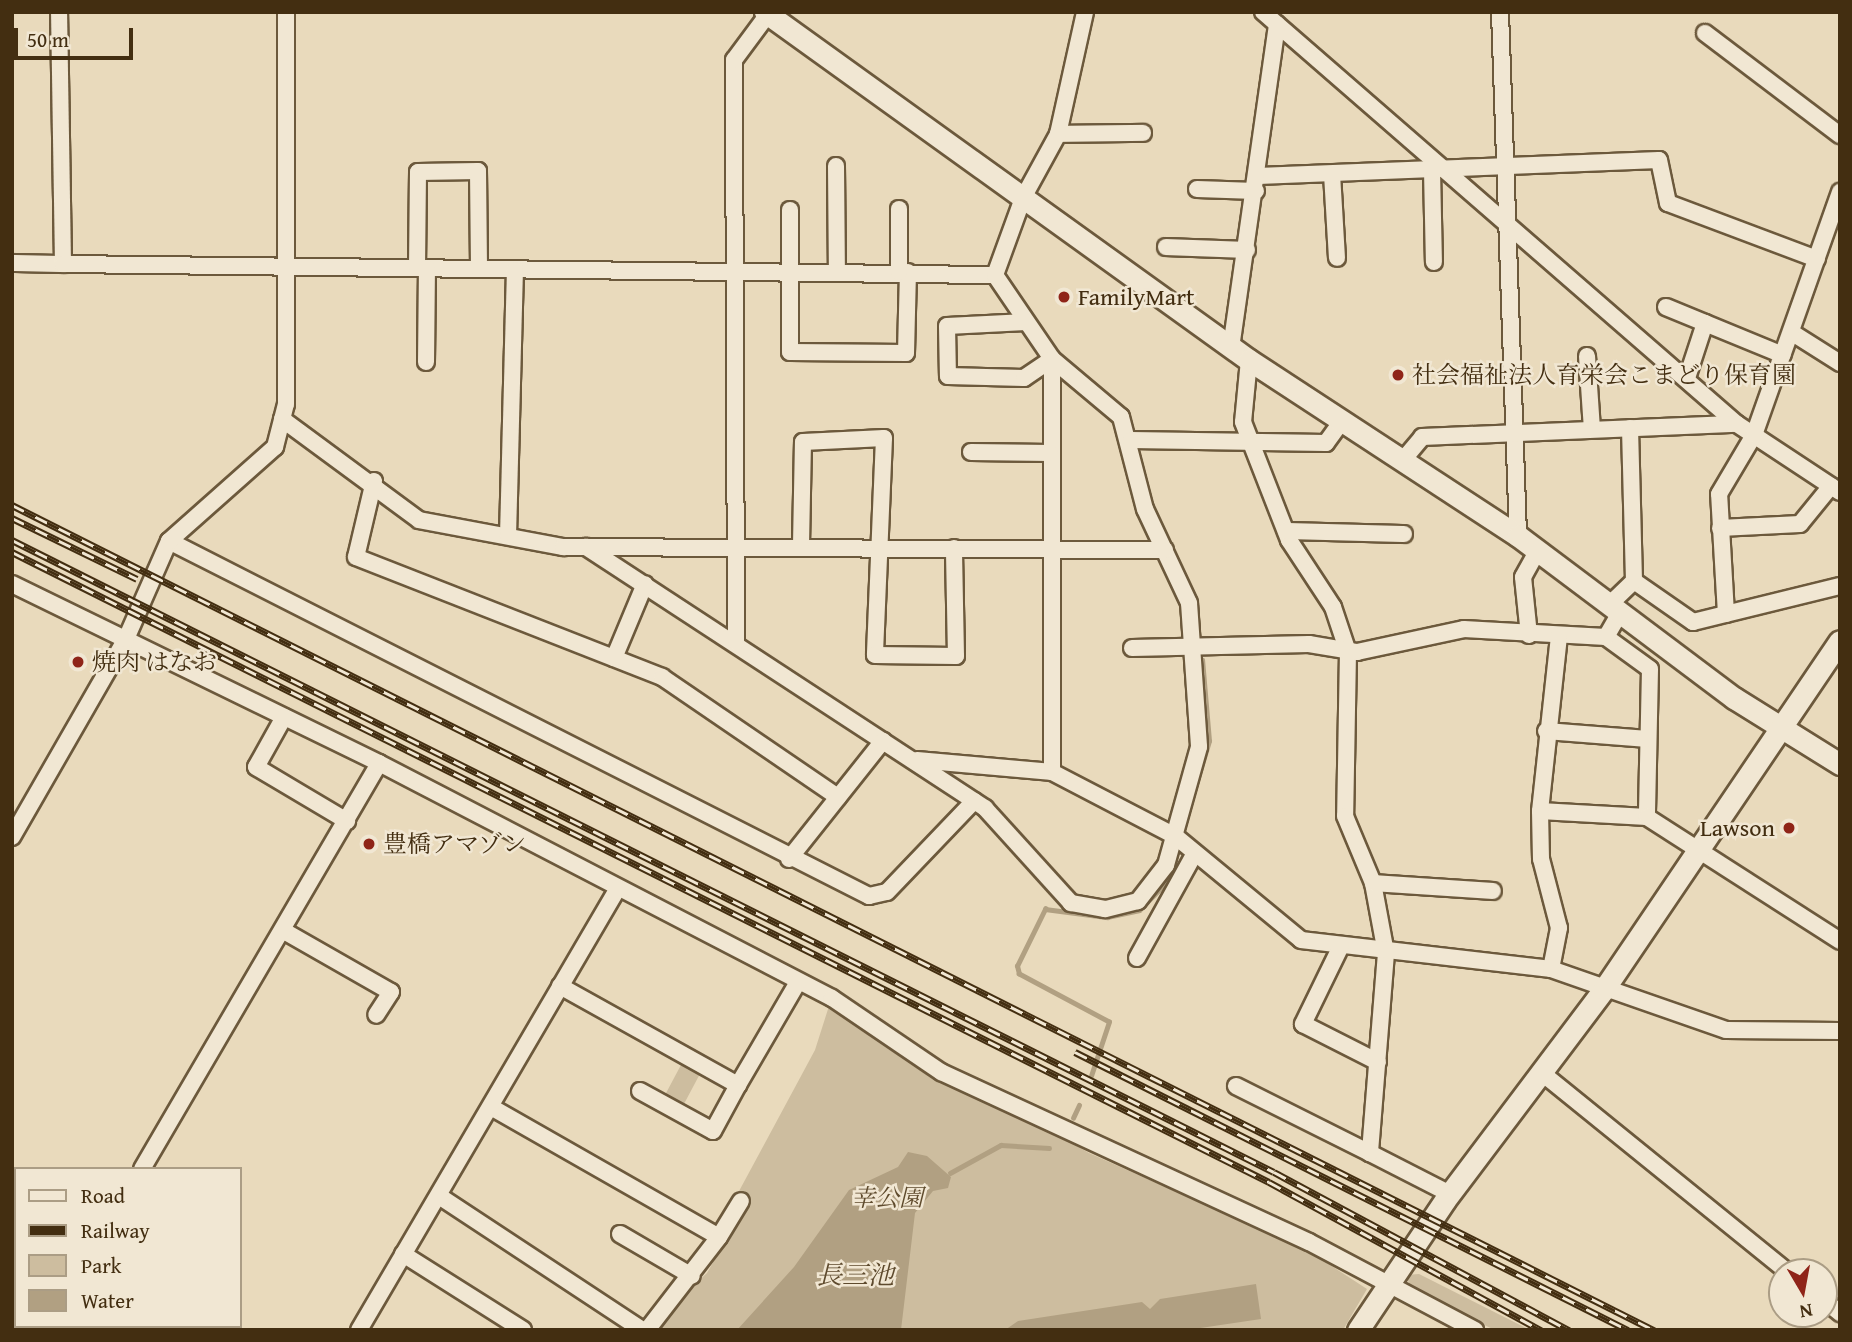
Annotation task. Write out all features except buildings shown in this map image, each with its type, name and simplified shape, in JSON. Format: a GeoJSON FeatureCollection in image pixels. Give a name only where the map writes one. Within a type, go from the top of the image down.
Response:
{"type":"FeatureCollection","features":[{"type":"Feature","properties":{"kind":"street"},"geometry":{"type":"LineString","coordinates":[[59,12],[63,264]]}},
{"type":"Feature","properties":{"kind":"street"},"geometry":{"type":"LineString","coordinates":[[12,837],[19,808],[126,639],[169,541],[275,447],[282,419],[289,268],[286,12]]}},
{"type":"Feature","properties":{"kind":"street"},"geometry":{"type":"LineString","coordinates":[[995,275],[1023,198],[1058,134],[1086,12]]}},
{"type":"Feature","properties":{"kind":"street"},"geometry":{"type":"LineString","coordinates":[[1263,12],[1438,170],[1509,226],[1737,424],[1835,489],[1800,524],[1720,527]]}},
{"type":"Feature","properties":{"kind":"street"},"geometry":{"type":"LineString","coordinates":[[1500,12],[1518,536]]}},
{"type":"Feature","properties":{"kind":"street"},"geometry":{"type":"LineString","coordinates":[[736,642],[733,545],[736,271],[734,60],[766,13],[1231,348],[1518,536],[1734,698],[1784,726],[1840,764]]}},
{"type":"Feature","properties":{"kind":"street"},"geometry":{"type":"LineString","coordinates":[[1231,348],[1257,184],[1277,24]]}},
{"type":"Feature","properties":{"kind":"street"},"geometry":{"type":"LineString","coordinates":[[1705,33],[1840,135]]}},
{"type":"Feature","properties":{"kind":"street"},"geometry":{"type":"LineString","coordinates":[[1058,134],[1143,132]]}},
{"type":"Feature","properties":{"kind":"street"},"geometry":{"type":"LineString","coordinates":[[1197,189],[1332,174],[1659,160],[1668,203],[1817,259]]}},
{"type":"Feature","properties":{"kind":"street"},"geometry":{"type":"LineString","coordinates":[[836,166],[837,272]]}},
{"type":"Feature","properties":{"kind":"street"},"geometry":{"type":"LineString","coordinates":[[1434,262],[1438,170]]}},
{"type":"Feature","properties":{"kind":"street"},"geometry":{"type":"LineString","coordinates":[[426,362],[418,172],[478,171],[479,269]]}},
{"type":"Feature","properties":{"kind":"street"},"geometry":{"type":"LineString","coordinates":[[1332,174],[1337,258]]}},
{"type":"Feature","properties":{"kind":"street"},"geometry":{"type":"LineString","coordinates":[[1726,614],[1719,494],[1754,435],[1840,192]]}},
{"type":"Feature","properties":{"kind":"street"},"geometry":{"type":"LineString","coordinates":[[790,210],[790,352],[906,353],[899,209]]}},
{"type":"Feature","properties":{"kind":"street"},"geometry":{"type":"LineString","coordinates":[[1166,247],[1247,250]]}},
{"type":"Feature","properties":{"kind":"street"},"geometry":{"type":"LineString","coordinates":[[12,264],[995,275]]}},
{"type":"Feature","properties":{"kind":"street"},"geometry":{"type":"LineString","coordinates":[[508,537],[515,270]]}},
{"type":"Feature","properties":{"kind":"street"},"geometry":{"type":"LineString","coordinates":[[995,275],[1052,359],[1102,396],[1131,440],[1145,509],[1189,603],[1196,647],[1199,747],[1183,844],[1137,958]]}},
{"type":"Feature","properties":{"kind":"street"},"geometry":{"type":"LineString","coordinates":[[1667,307],[1783,355]]}},
{"type":"Feature","properties":{"kind":"street"},"geometry":{"type":"LineString","coordinates":[[1026,322],[947,326],[948,376],[1024,378],[1052,359]]}},
{"type":"Feature","properties":{"kind":"street"},"geometry":{"type":"LineString","coordinates":[[1686,378],[1705,323]]}},
{"type":"Feature","properties":{"kind":"street"},"geometry":{"type":"LineString","coordinates":[[1791,332],[1840,363]]}},
{"type":"Feature","properties":{"kind":"street"},"geometry":{"type":"LineString","coordinates":[[1587,356],[1591,429]]}},
{"type":"Feature","properties":{"kind":"street"},"geometry":{"type":"LineString","coordinates":[[1052,359],[1049,549],[1052,772]]}},
{"type":"Feature","properties":{"kind":"street"},"geometry":{"type":"LineString","coordinates":[[1249,360],[1243,422],[1286,531],[1312,582],[1333,607],[1348,652],[1345,816],[1373,883],[1386,953],[1370,1153]]}},
{"type":"Feature","properties":{"kind":"street"},"geometry":{"type":"LineString","coordinates":[[282,419],[373,481],[419,520],[508,537],[586,547],[801,545],[1165,550]]}},
{"type":"Feature","properties":{"kind":"street"},"geometry":{"type":"LineString","coordinates":[[1131,440],[1253,446],[1326,443],[1343,420]]}},
{"type":"Feature","properties":{"kind":"street"},"geometry":{"type":"LineString","coordinates":[[1403,460],[1422,437],[1737,424]]}},
{"type":"Feature","properties":{"kind":"street"},"geometry":{"type":"LineString","coordinates":[[1606,637],[1615,608],[1634,581],[1630,428]]}},
{"type":"Feature","properties":{"kind":"street"},"geometry":{"type":"LineString","coordinates":[[801,545],[803,442],[884,438],[875,655],[956,656],[954,548]]}},
{"type":"Feature","properties":{"kind":"street"},"geometry":{"type":"LineString","coordinates":[[971,452],[1050,453]]}},
{"type":"Feature","properties":{"kind":"street"},"geometry":{"type":"LineString","coordinates":[[373,481],[356,557],[662,677],[838,797]]}},
{"type":"Feature","properties":{"kind":"street"},"geometry":{"type":"LineString","coordinates":[[1286,531],[1404,534]]}},
{"type":"Feature","properties":{"kind":"street"},"geometry":{"type":"LineString","coordinates":[[169,541],[789,859],[869,896],[887,892],[974,801]]}},
{"type":"Feature","properties":{"kind":"street"},"geometry":{"type":"LineString","coordinates":[[586,547],[736,642],[974,801],[1062,896],[1084,906],[1138,901],[1183,844]]}},
{"type":"Feature","properties":{"kind":"street"},"geometry":{"type":"LineString","coordinates":[[1529,635],[1523,577],[1537,552]]}},
{"type":"Feature","properties":{"kind":"street"},"geometry":{"type":"LineString","coordinates":[[1634,581],[1693,622],[1840,586]]}},
{"type":"Feature","properties":{"kind":"street"},"geometry":{"type":"LineString","coordinates":[[12,584],[379,763],[798,982],[866,1018],[941,1072],[1309,1242],[1387,1286],[1475,1330]]}},
{"type":"Feature","properties":{"kind":"street"},"geometry":{"type":"LineString","coordinates":[[614,658],[645,584]]}},
{"type":"Feature","properties":{"kind":"street"},"geometry":{"type":"LineString","coordinates":[[1132,649],[1309,644],[1348,652],[1464,629],[1529,635],[1606,637],[1650,669],[1647,817]]}},
{"type":"Feature","properties":{"kind":"street"},"geometry":{"type":"LineString","coordinates":[[1551,969],[1559,928],[1541,859],[1540,811],[1546,731],[1559,636]]}},
{"type":"Feature","properties":{"kind":"street"},"geometry":{"type":"LineString","coordinates":[[1358,1330],[1450,1194],[1604,989],[1696,848],[1837,653]]}},
{"type":"Feature","properties":{"kind":"street"},"geometry":{"type":"LineString","coordinates":[[284,717],[256,767],[347,821]]}},
{"type":"Feature","properties":{"kind":"street"},"geometry":{"type":"LineString","coordinates":[[1546,731],[1648,738]]}},
{"type":"Feature","properties":{"kind":"street"},"geometry":{"type":"LineString","coordinates":[[789,859],[883,741]]}},
{"type":"Feature","properties":{"kind":"street"},"geometry":{"type":"LineString","coordinates":[[915,760],[1052,772],[1183,844],[1301,940],[1386,953],[1551,969],[1726,1030],[1835,1030],[1840,1014]]}},
{"type":"Feature","properties":{"kind":"street"},"geometry":{"type":"LineString","coordinates":[[143,1167],[284,931],[379,763]]}},
{"type":"Feature","properties":{"kind":"street"},"geometry":{"type":"LineString","coordinates":[[1540,811],[1647,817],[1840,941]]}},
{"type":"Feature","properties":{"kind":"street"},"geometry":{"type":"LineString","coordinates":[[1373,883],[1493,891]]}},
{"type":"Feature","properties":{"kind":"street"},"geometry":{"type":"LineString","coordinates":[[359,1330],[618,888]]}},
{"type":"Feature","properties":{"kind":"street"},"geometry":{"type":"LineString","coordinates":[[284,931],[391,992],[376,1016]]}},
{"type":"Feature","properties":{"kind":"street"},"geometry":{"type":"LineString","coordinates":[[1341,946],[1303,1024],[1378,1062]]}},
{"type":"Feature","properties":{"kind":"street"},"geometry":{"type":"LineString","coordinates":[[640,1091],[713,1131],[798,982]]}},
{"type":"Feature","properties":{"kind":"street"},"geometry":{"type":"LineString","coordinates":[[560,986],[738,1085]]}},
{"type":"Feature","properties":{"kind":"street"},"geometry":{"type":"LineString","coordinates":[[1542,1073],[1771,1258]]}},
{"type":"Feature","properties":{"kind":"street"},"geometry":{"type":"LineString","coordinates":[[1236,1086],[1450,1194]]}},
{"type":"Feature","properties":{"kind":"street"},"geometry":{"type":"LineString","coordinates":[[491,1107],[719,1237]]}},
{"type":"Feature","properties":{"kind":"street"},"geometry":{"type":"LineString","coordinates":[[439,1196],[645,1330],[692,1276],[741,1201]]}},
{"type":"Feature","properties":{"kind":"street"},"geometry":{"type":"LineString","coordinates":[[620,1234],[692,1276]]}},
{"type":"Feature","properties":{"kind":"street"},"geometry":{"type":"LineString","coordinates":[[403,1254],[523,1330]]}},
{"type":"Feature","properties":{"kind":"green space","name":"幸公園"},"geometry":{"type":"Polygon","coordinates":[[[829,1006],[1089,1153],[1307,1250],[1367,1289],[1343,1330],[656,1330],[675,1302],[707,1273],[748,1201],[738,1193],[815,1050],[829,1006]]]}},
{"type":"Feature","properties":{"kind":"green space"},"geometry":{"type":"Polygon","coordinates":[[[682,1063],[701,1073],[683,1106],[665,1096],[682,1063]]]}},
{"type":"Feature","properties":{"kind":"green space"},"geometry":{"type":"Polygon","coordinates":[[[1419,1274],[1530,1330],[1495,1330],[1441,1305],[1411,1289],[1406,1275],[1419,1274]]]}},
{"type":"Feature","properties":{"kind":"water","name":"長三池"},"geometry":{"type":"Polygon","coordinates":[[[908,1152],[927,1156],[951,1177],[948,1188],[933,1191],[915,1213],[901,1330],[737,1330],[794,1267],[849,1190],[898,1167],[908,1152]]]}},
{"type":"Feature","properties":{"kind":"water"},"geometry":{"type":"Polygon","coordinates":[[[1256,1284],[1261,1319],[1187,1330],[1005,1330],[1018,1321],[1142,1302],[1150,1309],[1160,1299],[1256,1284]]]}},
{"type":"Feature","properties":{"kind":"waterway"},"geometry":{"type":"LineString","coordinates":[[1194,791],[1209,741],[1202,660]]}},
{"type":"Feature","properties":{"kind":"waterway"},"geometry":{"type":"LineString","coordinates":[[1091,1076],[1109,1022],[1019,974],[1017,966],[1045,909],[1107,917],[1139,910],[1164,885],[1178,846]]}},
{"type":"Feature","properties":{"kind":"waterway"},"geometry":{"type":"LineString","coordinates":[[1073,1118],[1079,1105]]}},
{"type":"Feature","properties":{"kind":"waterway"},"geometry":{"type":"LineString","coordinates":[[950,1173],[1001,1145],[1049,1148]]}},
{"type":"Feature","properties":{"kind":"waterway"},"geometry":{"type":"LineString","coordinates":[[12,1250],[14,1254]]}},
{"type":"Feature","properties":{"kind":"railway"},"geometry":{"type":"LineString","coordinates":[[12,505],[1654,1330]]}},
{"type":"Feature","properties":{"kind":"railway"},"geometry":{"type":"LineString","coordinates":[[12,518],[137,579]]}},
{"type":"Feature","properties":{"kind":"railway"},"geometry":{"type":"LineString","coordinates":[[12,540],[1274,1172],[1569,1330]]}},
{"type":"Feature","properties":{"kind":"railway"},"geometry":{"type":"LineString","coordinates":[[12,552],[1269,1182],[1541,1330]]}},
{"type":"Feature","properties":{"kind":"railway"},"geometry":{"type":"LineString","coordinates":[[1075,1052],[1628,1330]]}},
{"type":"Feature","properties":{"kind":"place","name":"FamilyMart"},"geometry":{"type":"Point","coordinates":[1064,297]}},
{"type":"Feature","properties":{"kind":"place","name":"社会福祉法人育栄会こまどり保育園"},"geometry":{"type":"Point","coordinates":[1398,375]}},
{"type":"Feature","properties":{"kind":"place","name":"焼肉 はなお"},"geometry":{"type":"Point","coordinates":[78,662]}},
{"type":"Feature","properties":{"kind":"place","name":"Lawson"},"geometry":{"type":"Point","coordinates":[1789,828]}},
{"type":"Feature","properties":{"kind":"place","name":"豊橋アマゾン"},"geometry":{"type":"Point","coordinates":[369,844]}}]}
